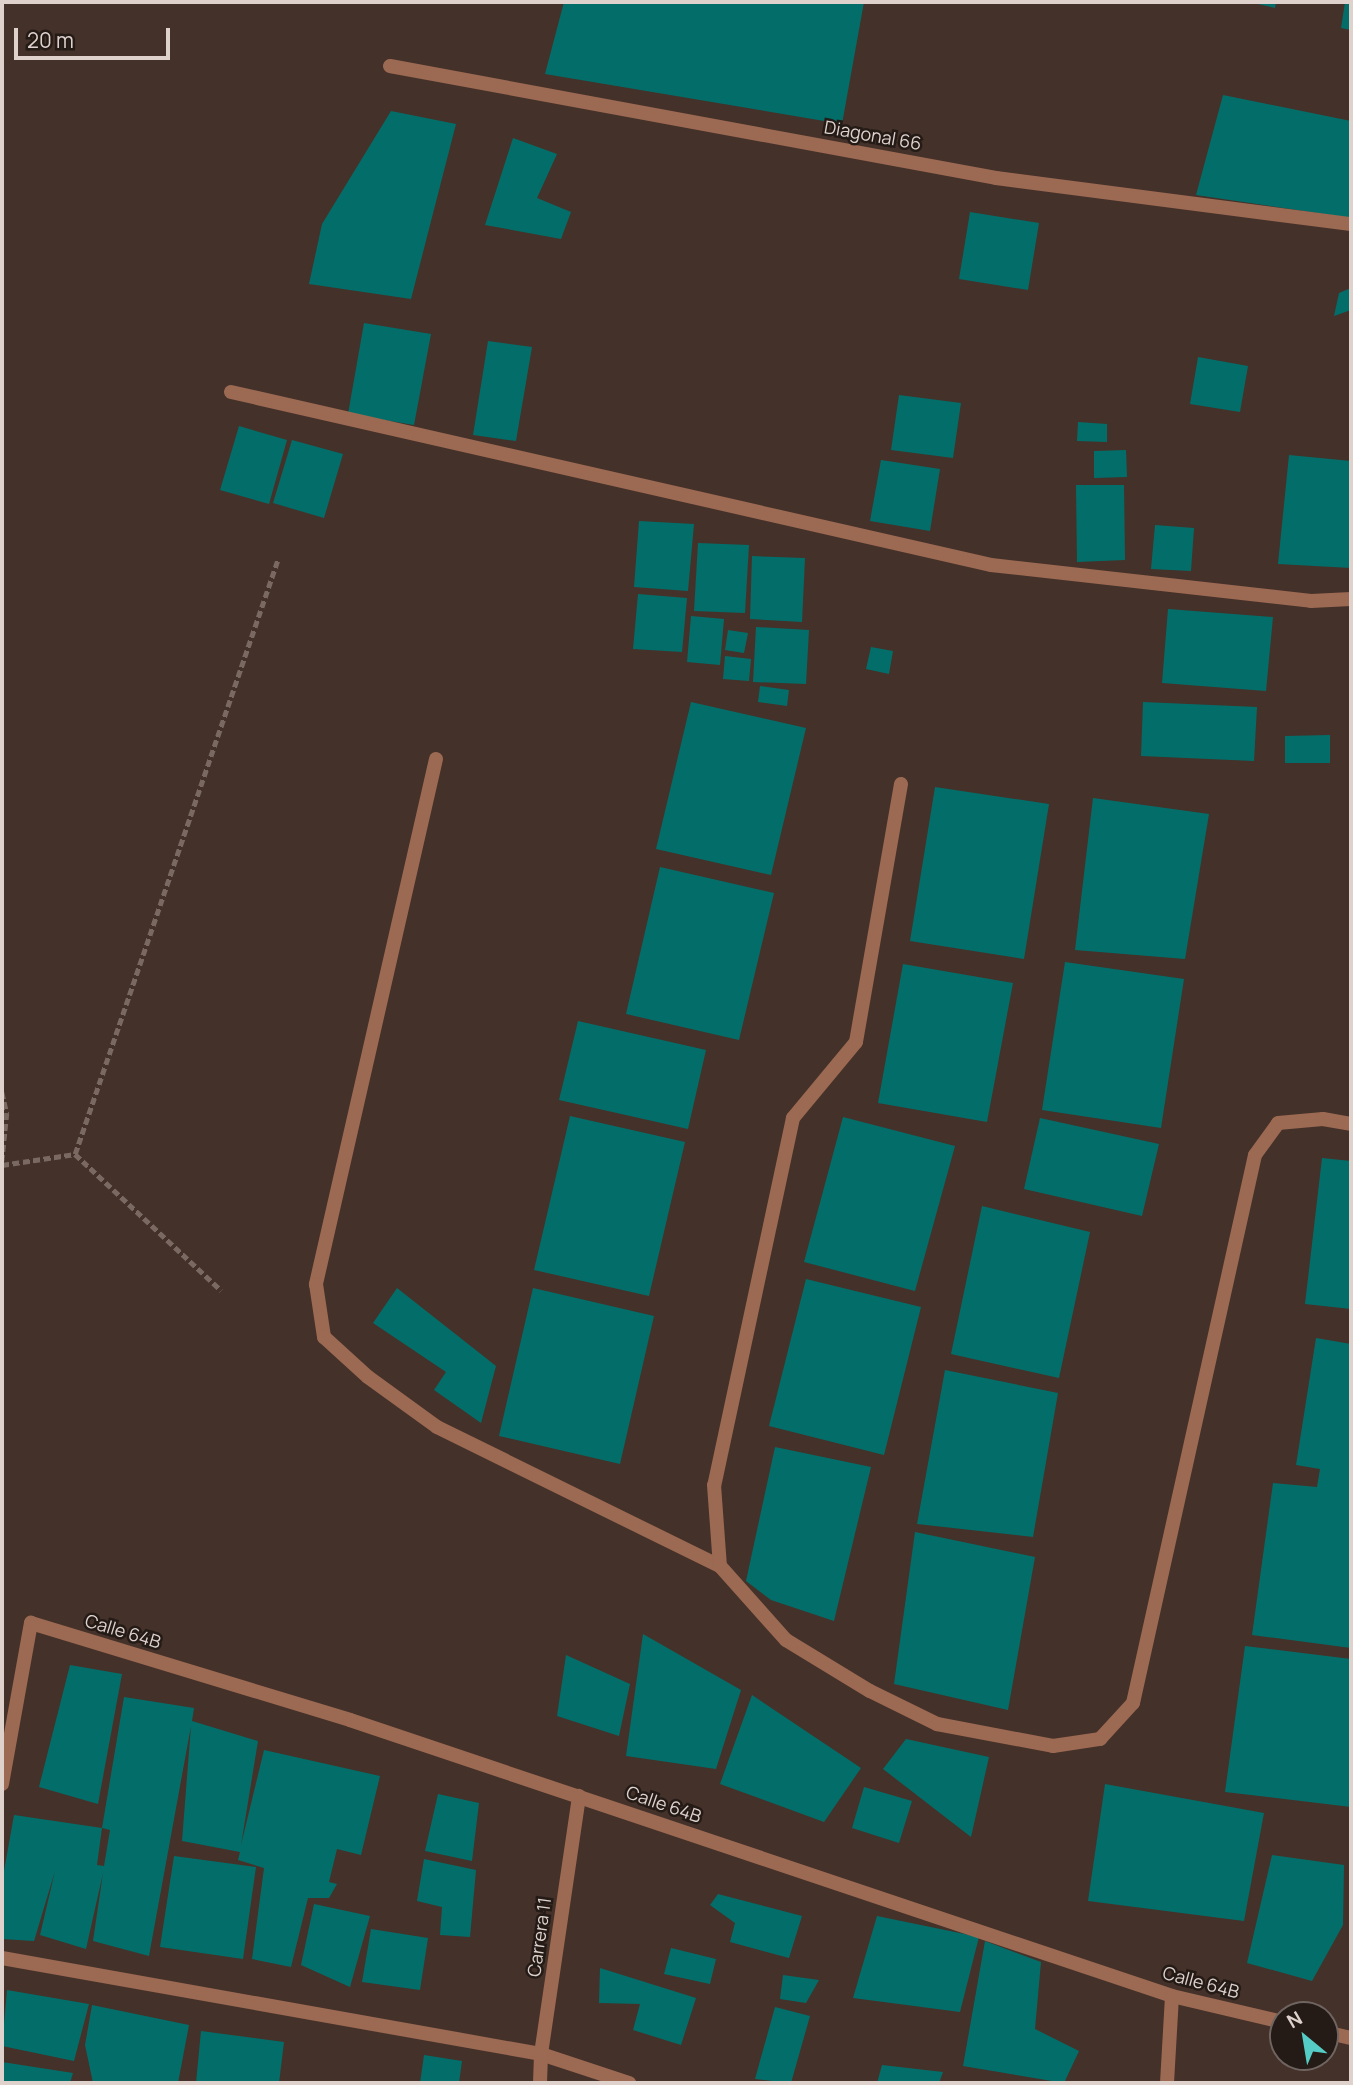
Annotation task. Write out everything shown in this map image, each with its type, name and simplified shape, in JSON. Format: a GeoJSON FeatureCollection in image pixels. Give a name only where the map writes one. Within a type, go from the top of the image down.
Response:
{"type":"FeatureCollection","features":[{"type":"Feature","properties":{"kind":"street","name":"Diagonal 66"},"geometry":{"type":"LineString","coordinates":[[390,66],[996,178],[1351,224]]}},
{"type":"Feature","properties":{"kind":"street"},"geometry":{"type":"LineString","coordinates":[[231,392],[991,565],[1311,601],[1351,600]]}},
{"type":"Feature","properties":{"kind":"street"},"geometry":{"type":"LineString","coordinates":[[436,759],[316,1284],[324,1337],[368,1377],[437,1427],[720,1566],[786,1640],[870,1690],[937,1724],[1053,1746],[1100,1739],[1133,1703],[1255,1155],[1278,1122],[1323,1119],[1351,1124]]}},
{"type":"Feature","properties":{"kind":"street"},"geometry":{"type":"LineString","coordinates":[[720,1566],[714,1485],[793,1118],[856,1042],[901,785]]}},
{"type":"Feature","properties":{"kind":"street","name":"Calle 64B"},"geometry":{"type":"LineString","coordinates":[[2,1784],[32,1623],[579,1796],[1172,1996],[1269,2019]]}},
{"type":"Feature","properties":{"kind":"street","name":"Carrera 11"},"geometry":{"type":"LineString","coordinates":[[540,2083],[541,2054],[579,1796]]}},
{"type":"Feature","properties":{"kind":"street"},"geometry":{"type":"LineString","coordinates":[[2,1958],[541,2054],[629,2083]]}},
{"type":"Feature","properties":{"kind":"street"},"geometry":{"type":"LineString","coordinates":[[1167,2083],[1172,1996]]}},
{"type":"Feature","properties":{"kind":"path"},"geometry":{"type":"LineString","coordinates":[[75,1154],[278,559]]}},
{"type":"Feature","properties":{"kind":"path"},"geometry":{"type":"LineString","coordinates":[[2,1092],[8,1113],[2,1163],[75,1154],[221,1290]]}},
{"type":"Feature","properties":{"kind":"building"},"geometry":{"type":"Polygon","coordinates":[[[564,2],[864,2],[842,124],[545,74],[564,2]]]}},
{"type":"Feature","properties":{"kind":"building"},"geometry":{"type":"Polygon","coordinates":[[[1249,2],[1276,2],[1275,8],[1249,2]]]}},
{"type":"Feature","properties":{"kind":"building"},"geometry":{"type":"Polygon","coordinates":[[[1345,2],[1351,2],[1351,30],[1341,28],[1345,2]]]}},
{"type":"Feature","properties":{"kind":"building"},"geometry":{"type":"Polygon","coordinates":[[[1223,95],[1351,121],[1351,218],[1196,195],[1223,95]]]}},
{"type":"Feature","properties":{"kind":"building"},"geometry":{"type":"Polygon","coordinates":[[[391,111],[456,124],[411,299],[309,284],[322,224],[391,111]]]}},
{"type":"Feature","properties":{"kind":"building"},"geometry":{"type":"Polygon","coordinates":[[[513,138],[557,154],[537,198],[571,212],[561,239],[485,225],[513,138]]]}},
{"type":"Feature","properties":{"kind":"building"},"geometry":{"type":"Polygon","coordinates":[[[970,212],[1039,223],[1028,290],[959,279],[970,212]]]}},
{"type":"Feature","properties":{"kind":"building"},"geometry":{"type":"Polygon","coordinates":[[[1351,288],[1351,310],[1334,316],[1339,293],[1351,288]]]}},
{"type":"Feature","properties":{"kind":"building"},"geometry":{"type":"Polygon","coordinates":[[[364,323],[431,334],[414,425],[348,414],[364,323]]]}},
{"type":"Feature","properties":{"kind":"building"},"geometry":{"type":"Polygon","coordinates":[[[488,341],[532,347],[516,441],[473,435],[488,341]]]}},
{"type":"Feature","properties":{"kind":"building"},"geometry":{"type":"Polygon","coordinates":[[[1198,357],[1248,366],[1240,412],[1190,404],[1198,357]]]}},
{"type":"Feature","properties":{"kind":"building"},"geometry":{"type":"Polygon","coordinates":[[[899,395],[961,403],[953,458],[891,450],[899,395]]]}},
{"type":"Feature","properties":{"kind":"building"},"geometry":{"type":"Polygon","coordinates":[[[1078,422],[1107,424],[1107,442],[1077,441],[1078,422]]]}},
{"type":"Feature","properties":{"kind":"building"},"geometry":{"type":"Polygon","coordinates":[[[239,426],[287,440],[269,504],[220,490],[239,426]]]}},
{"type":"Feature","properties":{"kind":"building"},"geometry":{"type":"Polygon","coordinates":[[[292,440],[343,454],[324,518],[273,503],[292,440]]]}},
{"type":"Feature","properties":{"kind":"building"},"geometry":{"type":"Polygon","coordinates":[[[1126,450],[1127,477],[1094,478],[1094,451],[1126,450]]]}},
{"type":"Feature","properties":{"kind":"building"},"geometry":{"type":"Polygon","coordinates":[[[1289,455],[1351,461],[1351,568],[1278,564],[1289,455]]]}},
{"type":"Feature","properties":{"kind":"building"},"geometry":{"type":"Polygon","coordinates":[[[881,460],[940,469],[930,531],[870,521],[881,460]]]}},
{"type":"Feature","properties":{"kind":"building"},"geometry":{"type":"Polygon","coordinates":[[[1076,485],[1124,485],[1125,560],[1077,562],[1076,485]]]}},
{"type":"Feature","properties":{"kind":"building"},"geometry":{"type":"Polygon","coordinates":[[[639,521],[694,524],[688,591],[634,587],[639,521]]]}},
{"type":"Feature","properties":{"kind":"building"},"geometry":{"type":"Polygon","coordinates":[[[1155,525],[1194,528],[1191,571],[1151,569],[1155,525]]]}},
{"type":"Feature","properties":{"kind":"building"},"geometry":{"type":"Polygon","coordinates":[[[698,543],[749,545],[745,613],[694,611],[698,543]]]}},
{"type":"Feature","properties":{"kind":"building"},"geometry":{"type":"Polygon","coordinates":[[[752,556],[805,558],[802,622],[750,619],[752,556]]]}},
{"type":"Feature","properties":{"kind":"building"},"geometry":{"type":"Polygon","coordinates":[[[638,594],[687,598],[682,652],[633,649],[638,594]]]}},
{"type":"Feature","properties":{"kind":"building"},"geometry":{"type":"Polygon","coordinates":[[[1168,609],[1273,617],[1266,691],[1162,683],[1168,609]]]}},
{"type":"Feature","properties":{"kind":"building"},"geometry":{"type":"Polygon","coordinates":[[[691,616],[724,619],[720,665],[687,662],[691,616]]]}},
{"type":"Feature","properties":{"kind":"building"},"geometry":{"type":"Polygon","coordinates":[[[756,627],[809,630],[806,684],[753,682],[756,627]]]}},
{"type":"Feature","properties":{"kind":"building"},"geometry":{"type":"Polygon","coordinates":[[[728,630],[748,633],[744,653],[725,650],[728,630]]]}},
{"type":"Feature","properties":{"kind":"building"},"geometry":{"type":"Polygon","coordinates":[[[871,647],[893,651],[889,674],[866,669],[871,647]]]}},
{"type":"Feature","properties":{"kind":"building"},"geometry":{"type":"Polygon","coordinates":[[[725,656],[751,659],[749,681],[723,679],[725,656]]]}},
{"type":"Feature","properties":{"kind":"building"},"geometry":{"type":"Polygon","coordinates":[[[760,686],[789,690],[787,706],[758,702],[760,686]]]}},
{"type":"Feature","properties":{"kind":"building"},"geometry":{"type":"Polygon","coordinates":[[[691,702],[806,728],[771,875],[656,849],[691,702]]]}},
{"type":"Feature","properties":{"kind":"building"},"geometry":{"type":"Polygon","coordinates":[[[1143,702],[1257,707],[1254,761],[1141,756],[1143,702]]]}},
{"type":"Feature","properties":{"kind":"building"},"geometry":{"type":"Polygon","coordinates":[[[1330,735],[1330,763],[1285,763],[1285,736],[1330,735]]]}},
{"type":"Feature","properties":{"kind":"building"},"geometry":{"type":"Polygon","coordinates":[[[935,787],[1049,804],[1024,959],[910,941],[935,787]]]}},
{"type":"Feature","properties":{"kind":"building"},"geometry":{"type":"Polygon","coordinates":[[[1093,798],[1209,814],[1185,959],[1075,950],[1093,798]]]}},
{"type":"Feature","properties":{"kind":"building"},"geometry":{"type":"Polygon","coordinates":[[[660,867],[774,893],[739,1040],[626,1014],[660,867]]]}},
{"type":"Feature","properties":{"kind":"building"},"geometry":{"type":"Polygon","coordinates":[[[1065,962],[1184,979],[1161,1128],[1042,1110],[1065,962]]]}},
{"type":"Feature","properties":{"kind":"building"},"geometry":{"type":"Polygon","coordinates":[[[903,964],[1013,983],[987,1122],[878,1103],[903,964]]]}},
{"type":"Feature","properties":{"kind":"building"},"geometry":{"type":"Polygon","coordinates":[[[578,1021],[706,1050],[688,1129],[559,1100],[578,1021]]]}},
{"type":"Feature","properties":{"kind":"building"},"geometry":{"type":"Polygon","coordinates":[[[570,1116],[685,1142],[649,1296],[534,1270],[570,1116]]]}},
{"type":"Feature","properties":{"kind":"building"},"geometry":{"type":"Polygon","coordinates":[[[843,1117],[955,1146],[915,1291],[804,1262],[843,1117]]]}},
{"type":"Feature","properties":{"kind":"building"},"geometry":{"type":"Polygon","coordinates":[[[1040,1118],[1159,1144],[1142,1216],[1024,1189],[1040,1118]]]}},
{"type":"Feature","properties":{"kind":"building"},"geometry":{"type":"Polygon","coordinates":[[[1322,1158],[1351,1161],[1351,1309],[1305,1304],[1322,1158]]]}},
{"type":"Feature","properties":{"kind":"building"},"geometry":{"type":"Polygon","coordinates":[[[982,1206],[1090,1232],[1059,1378],[951,1354],[982,1206]]]}},
{"type":"Feature","properties":{"kind":"building"},"geometry":{"type":"Polygon","coordinates":[[[806,1279],[921,1307],[884,1455],[769,1426],[806,1279]]]}},
{"type":"Feature","properties":{"kind":"building"},"geometry":{"type":"Polygon","coordinates":[[[397,1288],[496,1366],[481,1423],[434,1390],[446,1372],[373,1323],[397,1288]]]}},
{"type":"Feature","properties":{"kind":"building"},"geometry":{"type":"Polygon","coordinates":[[[533,1288],[654,1316],[620,1464],[499,1436],[533,1288]]]}},
{"type":"Feature","properties":{"kind":"building"},"geometry":{"type":"Polygon","coordinates":[[[1316,1338],[1351,1344],[1351,1648],[1252,1635],[1273,1483],[1317,1487],[1320,1469],[1296,1465],[1316,1338]]]}},
{"type":"Feature","properties":{"kind":"building"},"geometry":{"type":"Polygon","coordinates":[[[945,1370],[1058,1393],[1033,1537],[917,1524],[945,1370]]]}},
{"type":"Feature","properties":{"kind":"building"},"geometry":{"type":"Polygon","coordinates":[[[775,1447],[871,1467],[834,1621],[771,1600],[746,1581],[775,1447]]]}},
{"type":"Feature","properties":{"kind":"building"},"geometry":{"type":"Polygon","coordinates":[[[915,1532],[1035,1557],[1008,1710],[894,1684],[915,1532]]]}},
{"type":"Feature","properties":{"kind":"building"},"geometry":{"type":"Polygon","coordinates":[[[643,1634],[741,1690],[716,1769],[626,1756],[643,1634]]]}},
{"type":"Feature","properties":{"kind":"building"},"geometry":{"type":"Polygon","coordinates":[[[1245,1646],[1351,1659],[1351,1807],[1225,1792],[1245,1646]]]}},
{"type":"Feature","properties":{"kind":"building"},"geometry":{"type":"Polygon","coordinates":[[[566,1655],[630,1684],[619,1736],[557,1716],[566,1655]]]}},
{"type":"Feature","properties":{"kind":"building"},"geometry":{"type":"Polygon","coordinates":[[[70,1665],[122,1674],[98,1804],[39,1787],[70,1665]]]}},
{"type":"Feature","properties":{"kind":"building"},"geometry":{"type":"Polygon","coordinates":[[[752,1695],[861,1768],[824,1822],[720,1784],[752,1695]]]}},
{"type":"Feature","properties":{"kind":"building"},"geometry":{"type":"Polygon","coordinates":[[[124,1697],[194,1708],[192,1721],[258,1741],[241,1845],[264,1750],[380,1776],[361,1855],[337,1849],[329,1882],[337,1884],[329,1898],[308,1898],[291,1967],[252,1959],[264,1868],[238,1860],[240,1852],[182,1841],[191,1726],[149,1956],[93,1941],[103,1873],[86,1949],[40,1935],[55,1871],[34,1941],[2,1939],[2,1882],[14,1815],[102,1828],[124,1697]],[[102,1828],[97,1865],[104,1866],[110,1830],[102,1828]]]}},
{"type":"Feature","properties":{"kind":"building"},"geometry":{"type":"Polygon","coordinates":[[[906,1739],[989,1757],[971,1837],[883,1769],[906,1739]]]}},
{"type":"Feature","properties":{"kind":"building"},"geometry":{"type":"Polygon","coordinates":[[[1105,1784],[1264,1813],[1244,1921],[1088,1901],[1105,1784]]]}},
{"type":"Feature","properties":{"kind":"building"},"geometry":{"type":"Polygon","coordinates":[[[864,1787],[912,1801],[899,1843],[852,1828],[864,1787]]]}},
{"type":"Feature","properties":{"kind":"building"},"geometry":{"type":"Polygon","coordinates":[[[438,1794],[479,1803],[472,1861],[425,1851],[438,1794]]]}},
{"type":"Feature","properties":{"kind":"building"},"geometry":{"type":"Polygon","coordinates":[[[1272,1855],[1344,1865],[1343,1925],[1312,1981],[1247,1963],[1272,1855]]]}},
{"type":"Feature","properties":{"kind":"building"},"geometry":{"type":"Polygon","coordinates":[[[174,1856],[256,1867],[243,1959],[160,1947],[174,1856]]]}},
{"type":"Feature","properties":{"kind":"building"},"geometry":{"type":"Polygon","coordinates":[[[424,1859],[476,1870],[470,1937],[440,1935],[442,1907],[417,1901],[424,1859]]]}},
{"type":"Feature","properties":{"kind":"building"},"geometry":{"type":"Polygon","coordinates":[[[718,1894],[802,1916],[789,1958],[730,1942],[735,1923],[710,1905],[718,1894]]]}},
{"type":"Feature","properties":{"kind":"building"},"geometry":{"type":"Polygon","coordinates":[[[314,1904],[370,1916],[350,1987],[301,1965],[314,1904]]]}},
{"type":"Feature","properties":{"kind":"building"},"geometry":{"type":"Polygon","coordinates":[[[877,1916],[979,1937],[960,2012],[853,1998],[877,1916]]]}},
{"type":"Feature","properties":{"kind":"building"},"geometry":{"type":"Polygon","coordinates":[[[371,1929],[428,1938],[420,1990],[362,1982],[371,1929]]]}},
{"type":"Feature","properties":{"kind":"building"},"geometry":{"type":"Polygon","coordinates":[[[985,1941],[1041,1962],[1035,2029],[1079,2051],[1064,2083],[963,2066],[985,1941]]]}},
{"type":"Feature","properties":{"kind":"building"},"geometry":{"type":"Polygon","coordinates":[[[671,1948],[716,1959],[710,1984],[664,1974],[671,1948]]]}},
{"type":"Feature","properties":{"kind":"building"},"geometry":{"type":"Polygon","coordinates":[[[600,1968],[696,1998],[681,2045],[633,2030],[640,2004],[599,2003],[600,1968]]]}},
{"type":"Feature","properties":{"kind":"building"},"geometry":{"type":"Polygon","coordinates":[[[783,1975],[819,1980],[806,2003],[780,1999],[783,1975]]]}},
{"type":"Feature","properties":{"kind":"building"},"geometry":{"type":"Polygon","coordinates":[[[7,1990],[89,2004],[74,2061],[2,2046],[7,1990]]]}},
{"type":"Feature","properties":{"kind":"building"},"geometry":{"type":"Polygon","coordinates":[[[92,2005],[189,2025],[178,2083],[93,2083],[85,2045],[92,2005]]]}},
{"type":"Feature","properties":{"kind":"building"},"geometry":{"type":"Polygon","coordinates":[[[775,2007],[810,2016],[791,2083],[755,2079],[775,2007]]]}},
{"type":"Feature","properties":{"kind":"building"},"geometry":{"type":"Polygon","coordinates":[[[201,2031],[284,2042],[279,2083],[196,2083],[201,2031]]]}},
{"type":"Feature","properties":{"kind":"building"},"geometry":{"type":"Polygon","coordinates":[[[424,2055],[462,2061],[459,2083],[420,2083],[424,2055]]]}},
{"type":"Feature","properties":{"kind":"building"},"geometry":{"type":"Polygon","coordinates":[[[2,2062],[73,2073],[70,2083],[2,2083],[2,2062]]]}},
{"type":"Feature","properties":{"kind":"building"},"geometry":{"type":"Polygon","coordinates":[[[882,2065],[943,2072],[939,2083],[877,2083],[882,2065]]]}}]}
